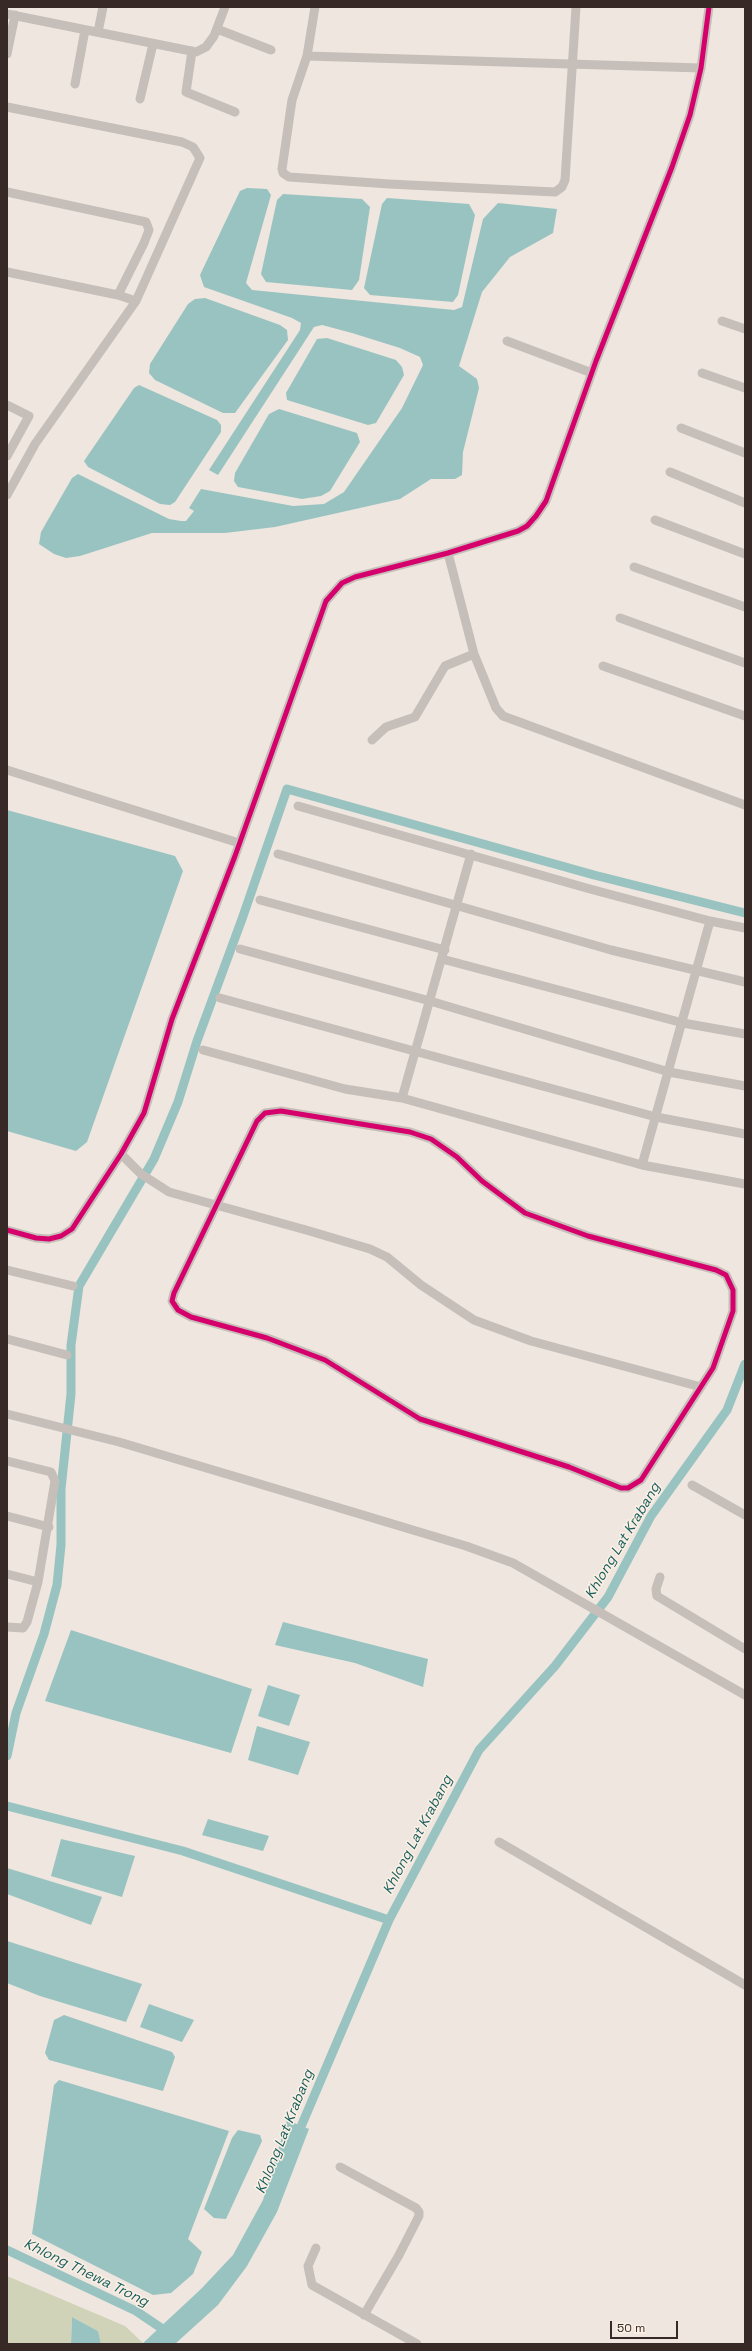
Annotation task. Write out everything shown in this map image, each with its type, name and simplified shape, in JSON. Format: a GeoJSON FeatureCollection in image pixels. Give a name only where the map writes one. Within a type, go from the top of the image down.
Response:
{"type":"FeatureCollection","features":[{"type":"Feature","properties":{"kind":"street"},"geometry":{"type":"LineString","coordinates":[[98,32],[103,7]]}},
{"type":"Feature","properties":{"kind":"street"},"geometry":{"type":"LineString","coordinates":[[7,54],[11,14],[196,52],[206,47],[217,30],[226,7]]}},
{"type":"Feature","properties":{"kind":"street"},"geometry":{"type":"LineString","coordinates":[[315,7],[307,56],[292,100],[282,169],[286,175],[389,184],[555,192],[562,188],[565,180],[576,7]]}},
{"type":"Feature","properties":{"kind":"street"},"geometry":{"type":"LineString","coordinates":[[7,1230],[36,1238],[49,1239],[61,1236],[72,1229],[121,1154],[144,1113],[172,1019],[239,843],[326,601],[342,583],[355,577],[448,553],[506,536],[527,526],[546,501],[592,373],[672,167],[690,115],[700,68],[709,7]]}},
{"type":"Feature","properties":{"kind":"street"},"geometry":{"type":"LineString","coordinates":[[75,84],[85,30]]}},
{"type":"Feature","properties":{"kind":"street"},"geometry":{"type":"LineString","coordinates":[[217,30],[271,50]]}},
{"type":"Feature","properties":{"kind":"street"},"geometry":{"type":"LineString","coordinates":[[140,99],[153,44]]}},
{"type":"Feature","properties":{"kind":"street"},"geometry":{"type":"LineString","coordinates":[[192,51],[186,92],[235,112]]}},
{"type":"Feature","properties":{"kind":"street"},"geometry":{"type":"LineString","coordinates":[[307,56],[700,68]]}},
{"type":"Feature","properties":{"kind":"street"},"geometry":{"type":"LineString","coordinates":[[7,106],[182,142],[198,153],[199,165],[136,301],[35,444],[8,490]]}},
{"type":"Feature","properties":{"kind":"street"},"geometry":{"type":"LineString","coordinates":[[7,192],[146,222],[149,230],[118,295]]}},
{"type":"Feature","properties":{"kind":"street"},"geometry":{"type":"LineString","coordinates":[[7,272],[118,295],[136,301]]}},
{"type":"Feature","properties":{"kind":"street"},"geometry":{"type":"LineString","coordinates":[[722,321],[745,329]]}},
{"type":"Feature","properties":{"kind":"street"},"geometry":{"type":"LineString","coordinates":[[507,341],[592,373]]}},
{"type":"Feature","properties":{"kind":"street"},"geometry":{"type":"LineString","coordinates":[[702,373],[745,388]]}},
{"type":"Feature","properties":{"kind":"street"},"geometry":{"type":"LineString","coordinates":[[7,405],[29,416],[7,456]]}},
{"type":"Feature","properties":{"kind":"street"},"geometry":{"type":"LineString","coordinates":[[681,428],[745,453]]}},
{"type":"Feature","properties":{"kind":"street"},"geometry":{"type":"LineString","coordinates":[[670,472],[745,503]]}},
{"type":"Feature","properties":{"kind":"street"},"geometry":{"type":"LineString","coordinates":[[655,520],[745,554]]}},
{"type":"Feature","properties":{"kind":"street"},"geometry":{"type":"LineString","coordinates":[[448,553],[474,654],[496,708],[503,716],[745,805]]}},
{"type":"Feature","properties":{"kind":"street"},"geometry":{"type":"LineString","coordinates":[[634,567],[745,607]]}},
{"type":"Feature","properties":{"kind":"street"},"geometry":{"type":"LineString","coordinates":[[620,618],[745,663]]}},
{"type":"Feature","properties":{"kind":"street"},"geometry":{"type":"LineString","coordinates":[[372,740],[386,727],[415,717],[445,666],[474,654]]}},
{"type":"Feature","properties":{"kind":"street"},"geometry":{"type":"LineString","coordinates":[[603,666],[745,716]]}},
{"type":"Feature","properties":{"kind":"street"},"geometry":{"type":"LineString","coordinates":[[7,770],[239,843]]}},
{"type":"Feature","properties":{"kind":"street"},"geometry":{"type":"LineString","coordinates":[[298,806],[710,921],[745,928]]}},
{"type":"Feature","properties":{"kind":"street"},"geometry":{"type":"LineString","coordinates":[[278,854],[611,950],[745,982]]}},
{"type":"Feature","properties":{"kind":"street"},"geometry":{"type":"LineString","coordinates":[[402,1098],[471,854]]}},
{"type":"Feature","properties":{"kind":"street"},"geometry":{"type":"LineString","coordinates":[[260,900],[683,1023],[745,1034]]}},
{"type":"Feature","properties":{"kind":"street"},"geometry":{"type":"LineString","coordinates":[[642,1165],[683,1023],[710,921]]}},
{"type":"Feature","properties":{"kind":"street"},"geometry":{"type":"LineString","coordinates":[[240,949],[430,1001],[669,1072],[745,1086]]}},
{"type":"Feature","properties":{"kind":"street"},"geometry":{"type":"LineString","coordinates":[[220,998],[656,1117],[745,1134]]}},
{"type":"Feature","properties":{"kind":"street"},"geometry":{"type":"LineString","coordinates":[[203,1050],[345,1090],[402,1098],[642,1165],[745,1184]]}},
{"type":"Feature","properties":{"kind":"street"},"geometry":{"type":"LineString","coordinates":[[281,1111],[410,1132],[431,1140],[457,1157],[482,1182],[525,1213],[588,1236],[716,1270],[726,1275],[733,1290],[732,1311],[712,1368],[701,1387],[642,1480],[628,1488],[612,1484],[569,1467],[420,1419],[325,1360],[267,1338],[191,1317],[178,1310],[172,1301],[174,1293],[216,1204],[257,1121],[265,1113],[281,1111]]}},
{"type":"Feature","properties":{"kind":"street"},"geometry":{"type":"LineString","coordinates":[[121,1154],[141,1174],[154,1184],[184,1197],[216,1204],[376,1252],[387,1258],[421,1285],[474,1320],[531,1341],[701,1387]]}},
{"type":"Feature","properties":{"kind":"street"},"geometry":{"type":"LineString","coordinates":[[7,1270],[73,1286]]}},
{"type":"Feature","properties":{"kind":"street"},"geometry":{"type":"LineString","coordinates":[[7,1339],[66,1355]]}},
{"type":"Feature","properties":{"kind":"street"},"geometry":{"type":"LineString","coordinates":[[7,1414],[119,1442],[466,1546],[513,1563],[745,1695]]}},
{"type":"Feature","properties":{"kind":"street"},"geometry":{"type":"LineString","coordinates":[[7,1460],[51,1472],[55,1481],[49,1527],[38,1582],[23,1628],[7,1627]]}},
{"type":"Feature","properties":{"kind":"street"},"geometry":{"type":"LineString","coordinates":[[692,1485],[745,1516]]}},
{"type":"Feature","properties":{"kind":"street"},"geometry":{"type":"LineString","coordinates":[[7,1516],[49,1527]]}},
{"type":"Feature","properties":{"kind":"street"},"geometry":{"type":"LineString","coordinates":[[7,1574],[38,1582]]}},
{"type":"Feature","properties":{"kind":"street"},"geometry":{"type":"LineString","coordinates":[[660,1577],[656,1593],[658,1596],[745,1649]]}},
{"type":"Feature","properties":{"kind":"street"},"geometry":{"type":"LineString","coordinates":[[499,1842],[745,1985]]}},
{"type":"Feature","properties":{"kind":"street"},"geometry":{"type":"LineString","coordinates":[[340,2168],[416,2208],[419,2212],[419,2216],[399,2255],[364,2315]]}},
{"type":"Feature","properties":{"kind":"street"},"geometry":{"type":"LineString","coordinates":[[316,2248],[308,2266],[312,2285],[418,2344]]}},
{"type":"Feature","properties":{"kind":"green space"},"geometry":{"type":"Polygon","coordinates":[[[7,2276],[125,2326],[143,2343],[101,2344],[98,2331],[72,2317],[71,2344],[7,2344],[7,2276]]]}},
{"type":"Feature","properties":{"kind":"water"},"geometry":{"type":"Polygon","coordinates":[[[247,188],[267,189],[271,195],[246,283],[252,290],[454,310],[462,307],[483,219],[498,203],[557,209],[553,233],[510,257],[482,292],[459,366],[477,379],[479,388],[463,452],[462,475],[455,479],[431,479],[400,499],[275,527],[225,533],[152,533],[80,556],[66,558],[54,554],[39,544],[41,532],[72,478],[78,474],[169,519],[181,521],[186,521],[194,511],[189,508],[201,489],[293,506],[324,504],[344,492],[402,408],[423,365],[420,357],[400,348],[352,333],[322,325],[314,327],[218,475],[209,470],[300,330],[301,323],[292,318],[204,287],[200,275],[240,191],[247,188]]]}},
{"type":"Feature","properties":{"kind":"water"},"geometry":{"type":"Polygon","coordinates":[[[283,194],[362,199],[370,207],[359,280],[352,290],[266,282],[261,274],[277,200],[283,194]]]}},
{"type":"Feature","properties":{"kind":"water"},"geometry":{"type":"Polygon","coordinates":[[[387,198],[469,204],[475,215],[458,295],[453,302],[370,295],[364,288],[382,204],[387,198]]]}},
{"type":"Feature","properties":{"kind":"water"},"geometry":{"type":"Polygon","coordinates":[[[205,298],[280,325],[287,330],[288,340],[235,413],[223,413],[155,380],[149,373],[150,364],[188,304],[195,299],[205,298]]]}},
{"type":"Feature","properties":{"kind":"water"},"geometry":{"type":"Polygon","coordinates":[[[327,338],[396,360],[402,367],[404,375],[376,423],[368,425],[287,400],[286,393],[317,339],[327,338]]]}},
{"type":"Feature","properties":{"kind":"water"},"geometry":{"type":"Polygon","coordinates":[[[139,385],[217,420],[221,425],[221,432],[175,502],[170,505],[160,504],[88,467],[84,461],[134,388],[139,385]]]}},
{"type":"Feature","properties":{"kind":"water"},"geometry":{"type":"Polygon","coordinates":[[[279,409],[357,433],[360,442],[330,491],[321,496],[302,499],[238,487],[234,481],[235,473],[269,414],[279,409]]]}},
{"type":"Feature","properties":{"kind":"water"},"geometry":{"type":"Polygon","coordinates":[[[7,810],[175,856],[183,871],[87,1142],[76,1151],[7,1131],[7,810]]]}},
{"type":"Feature","properties":{"kind":"water"},"geometry":{"type":"Polygon","coordinates":[[[283,1622],[428,1659],[423,1687],[355,1663],[275,1645],[283,1622]]]}},
{"type":"Feature","properties":{"kind":"water"},"geometry":{"type":"Polygon","coordinates":[[[71,1630],[252,1689],[231,1753],[45,1701],[71,1630]]]}},
{"type":"Feature","properties":{"kind":"water"},"geometry":{"type":"Polygon","coordinates":[[[268,1685],[300,1695],[289,1726],[258,1716],[268,1685]]]}},
{"type":"Feature","properties":{"kind":"water"},"geometry":{"type":"Polygon","coordinates":[[[257,1726],[310,1742],[298,1775],[248,1760],[257,1726]]]}},
{"type":"Feature","properties":{"kind":"water"},"geometry":{"type":"Polygon","coordinates":[[[208,1819],[269,1836],[263,1851],[202,1835],[208,1819]]]}},
{"type":"Feature","properties":{"kind":"water"},"geometry":{"type":"Polygon","coordinates":[[[61,1839],[135,1856],[122,1897],[51,1876],[61,1839]]]}},
{"type":"Feature","properties":{"kind":"water"},"geometry":{"type":"Polygon","coordinates":[[[7,1868],[102,1897],[91,1925],[7,1894],[7,1868]]]}},
{"type":"Feature","properties":{"kind":"water"},"geometry":{"type":"Polygon","coordinates":[[[7,1941],[142,1984],[126,2022],[40,1996],[7,1983],[7,1941]]]}},
{"type":"Feature","properties":{"kind":"water"},"geometry":{"type":"Polygon","coordinates":[[[149,2004],[194,2020],[182,2042],[140,2027],[149,2004]]]}},
{"type":"Feature","properties":{"kind":"water"},"geometry":{"type":"Polygon","coordinates":[[[64,2015],[172,2052],[175,2057],[163,2091],[49,2060],[45,2053],[54,2020],[64,2015]]]}},
{"type":"Feature","properties":{"kind":"water"},"geometry":{"type":"Polygon","coordinates":[[[59,2080],[229,2131],[188,2239],[202,2252],[193,2274],[171,2293],[153,2295],[32,2234],[54,2085],[59,2080]]]}},
{"type":"Feature","properties":{"kind":"water"},"geometry":{"type":"Polygon","coordinates":[[[287,2120],[309,2129],[277,2212],[247,2266],[218,2305],[175,2344],[142,2344],[201,2289],[233,2255],[263,2200],[287,2120]]]}},
{"type":"Feature","properties":{"kind":"water"},"geometry":{"type":"Polygon","coordinates":[[[238,2130],[260,2135],[262,2141],[226,2219],[214,2218],[204,2209],[232,2138],[238,2130]]]}},
{"type":"Feature","properties":{"kind":"water"},"geometry":{"type":"Polygon","coordinates":[[[72,2317],[98,2331],[101,2344],[71,2344],[72,2317]]]}},
{"type":"Feature","properties":{"kind":"waterway"},"geometry":{"type":"LineString","coordinates":[[7,1756],[16,1713],[44,1634],[57,1585],[61,1545],[61,1489],[71,1394],[71,1345],[79,1286],[154,1159],[178,1102],[197,1041],[242,919],[287,789],[594,875],[745,913]]}},
{"type":"Feature","properties":{"kind":"waterway","name":"Khlong Lat Krabang"},"geometry":{"type":"LineString","coordinates":[[297,2136],[389,1920],[479,1750],[555,1666],[608,1597],[651,1516],[727,1410],[745,1364]]}},
{"type":"Feature","properties":{"kind":"waterway"},"geometry":{"type":"LineString","coordinates":[[7,1806],[183,1851],[389,1920]]}},
{"type":"Feature","properties":{"kind":"waterway","name":"Khlong Thewa Trong"},"geometry":{"type":"LineString","coordinates":[[7,2250],[136,2311],[170,2334]]}},
{"type":"Feature","properties":{"kind":"cycle path"},"geometry":{"type":"LineString","coordinates":[[7,1230],[36,1238],[49,1239],[61,1236],[72,1229],[121,1154],[144,1113],[172,1019],[235,856],[326,601],[342,583],[355,577],[448,553],[518,531],[527,526],[546,501],[596,361],[672,167],[690,115],[701,68],[709,7]]}},
{"type":"Feature","properties":{"kind":"cycle path"},"geometry":{"type":"LineString","coordinates":[[281,1111],[410,1132],[431,1139],[457,1157],[482,1181],[525,1213],[588,1236],[716,1270],[726,1275],[733,1290],[733,1311],[713,1368],[641,1480],[628,1488],[621,1488],[569,1467],[420,1419],[325,1360],[267,1338],[191,1317],[178,1310],[172,1301],[174,1293],[257,1121],[265,1113],[281,1111]]}}]}
